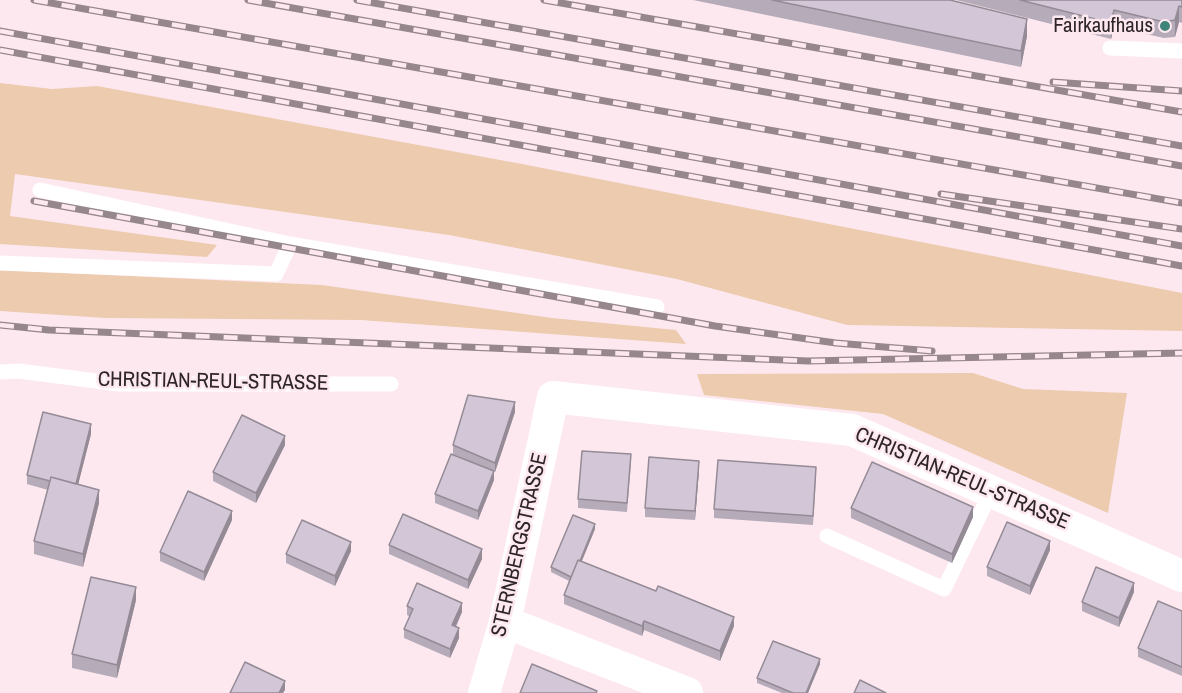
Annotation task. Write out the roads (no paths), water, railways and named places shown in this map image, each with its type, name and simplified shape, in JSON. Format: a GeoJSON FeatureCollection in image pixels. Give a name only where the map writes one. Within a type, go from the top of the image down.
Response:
{"type":"FeatureCollection","features":[{"type":"Feature","properties":{"kind":"street","name":"CHRISTIAN-REUL-STRASSE"},"geometry":{"type":"LineString","coordinates":[[553,397],[852,430],[1182,576]]}},
{"type":"Feature","properties":{"kind":"street","name":"STERNBERGSTRASSE"},"geometry":{"type":"LineString","coordinates":[[484,693],[505,622],[553,397]]}},
{"type":"Feature","properties":{"kind":"street"},"geometry":{"type":"LineString","coordinates":[[505,622],[687,693]]}},
{"type":"Feature","properties":{"kind":"lane"},"geometry":{"type":"LineString","coordinates":[[1110,48],[1182,51]]}},
{"type":"Feature","properties":{"kind":"lane"},"geometry":{"type":"LineString","coordinates":[[40,190],[290,244],[657,307]]}},
{"type":"Feature","properties":{"kind":"lane"},"geometry":{"type":"LineString","coordinates":[[0,262],[276,273],[290,244]]}},
{"type":"Feature","properties":{"kind":"lane","name":"CHRISTIAN-REUL-STRASSE"},"geometry":{"type":"LineString","coordinates":[[0,372],[19,371],[119,384],[391,384]]}},
{"type":"Feature","properties":{"kind":"lane"},"geometry":{"type":"LineString","coordinates":[[827,536],[945,589],[991,492]]}},
{"type":"Feature","properties":{"kind":"railway"},"geometry":{"type":"LineString","coordinates":[[34,0],[1182,203]]}},
{"type":"Feature","properties":{"kind":"railway"},"geometry":{"type":"LineString","coordinates":[[248,0],[1182,166]]}},
{"type":"Feature","properties":{"kind":"railway"},"geometry":{"type":"LineString","coordinates":[[357,0],[1182,146]]}},
{"type":"Feature","properties":{"kind":"railway"},"geometry":{"type":"LineString","coordinates":[[544,0],[1182,112]]}},
{"type":"Feature","properties":{"kind":"railway"},"geometry":{"type":"LineString","coordinates":[[0,31],[1182,246]]}},
{"type":"Feature","properties":{"kind":"railway"},"geometry":{"type":"LineString","coordinates":[[0,50],[1182,266]]}},
{"type":"Feature","properties":{"kind":"railway"},"geometry":{"type":"LineString","coordinates":[[1053,82],[1182,91]]}},
{"type":"Feature","properties":{"kind":"railway"},"geometry":{"type":"LineString","coordinates":[[941,194],[1182,229]]}},
{"type":"Feature","properties":{"kind":"railway"},"geometry":{"type":"LineString","coordinates":[[34,201],[715,326],[836,343],[932,351]]}},
{"type":"Feature","properties":{"kind":"railway"},"geometry":{"type":"LineString","coordinates":[[0,325],[49,330],[808,361],[1182,353]]}},
{"type":"Feature","properties":{"kind":"place","name":"Fairkaufhaus"},"geometry":{"type":"Point","coordinates":[1165,26]}}]}
